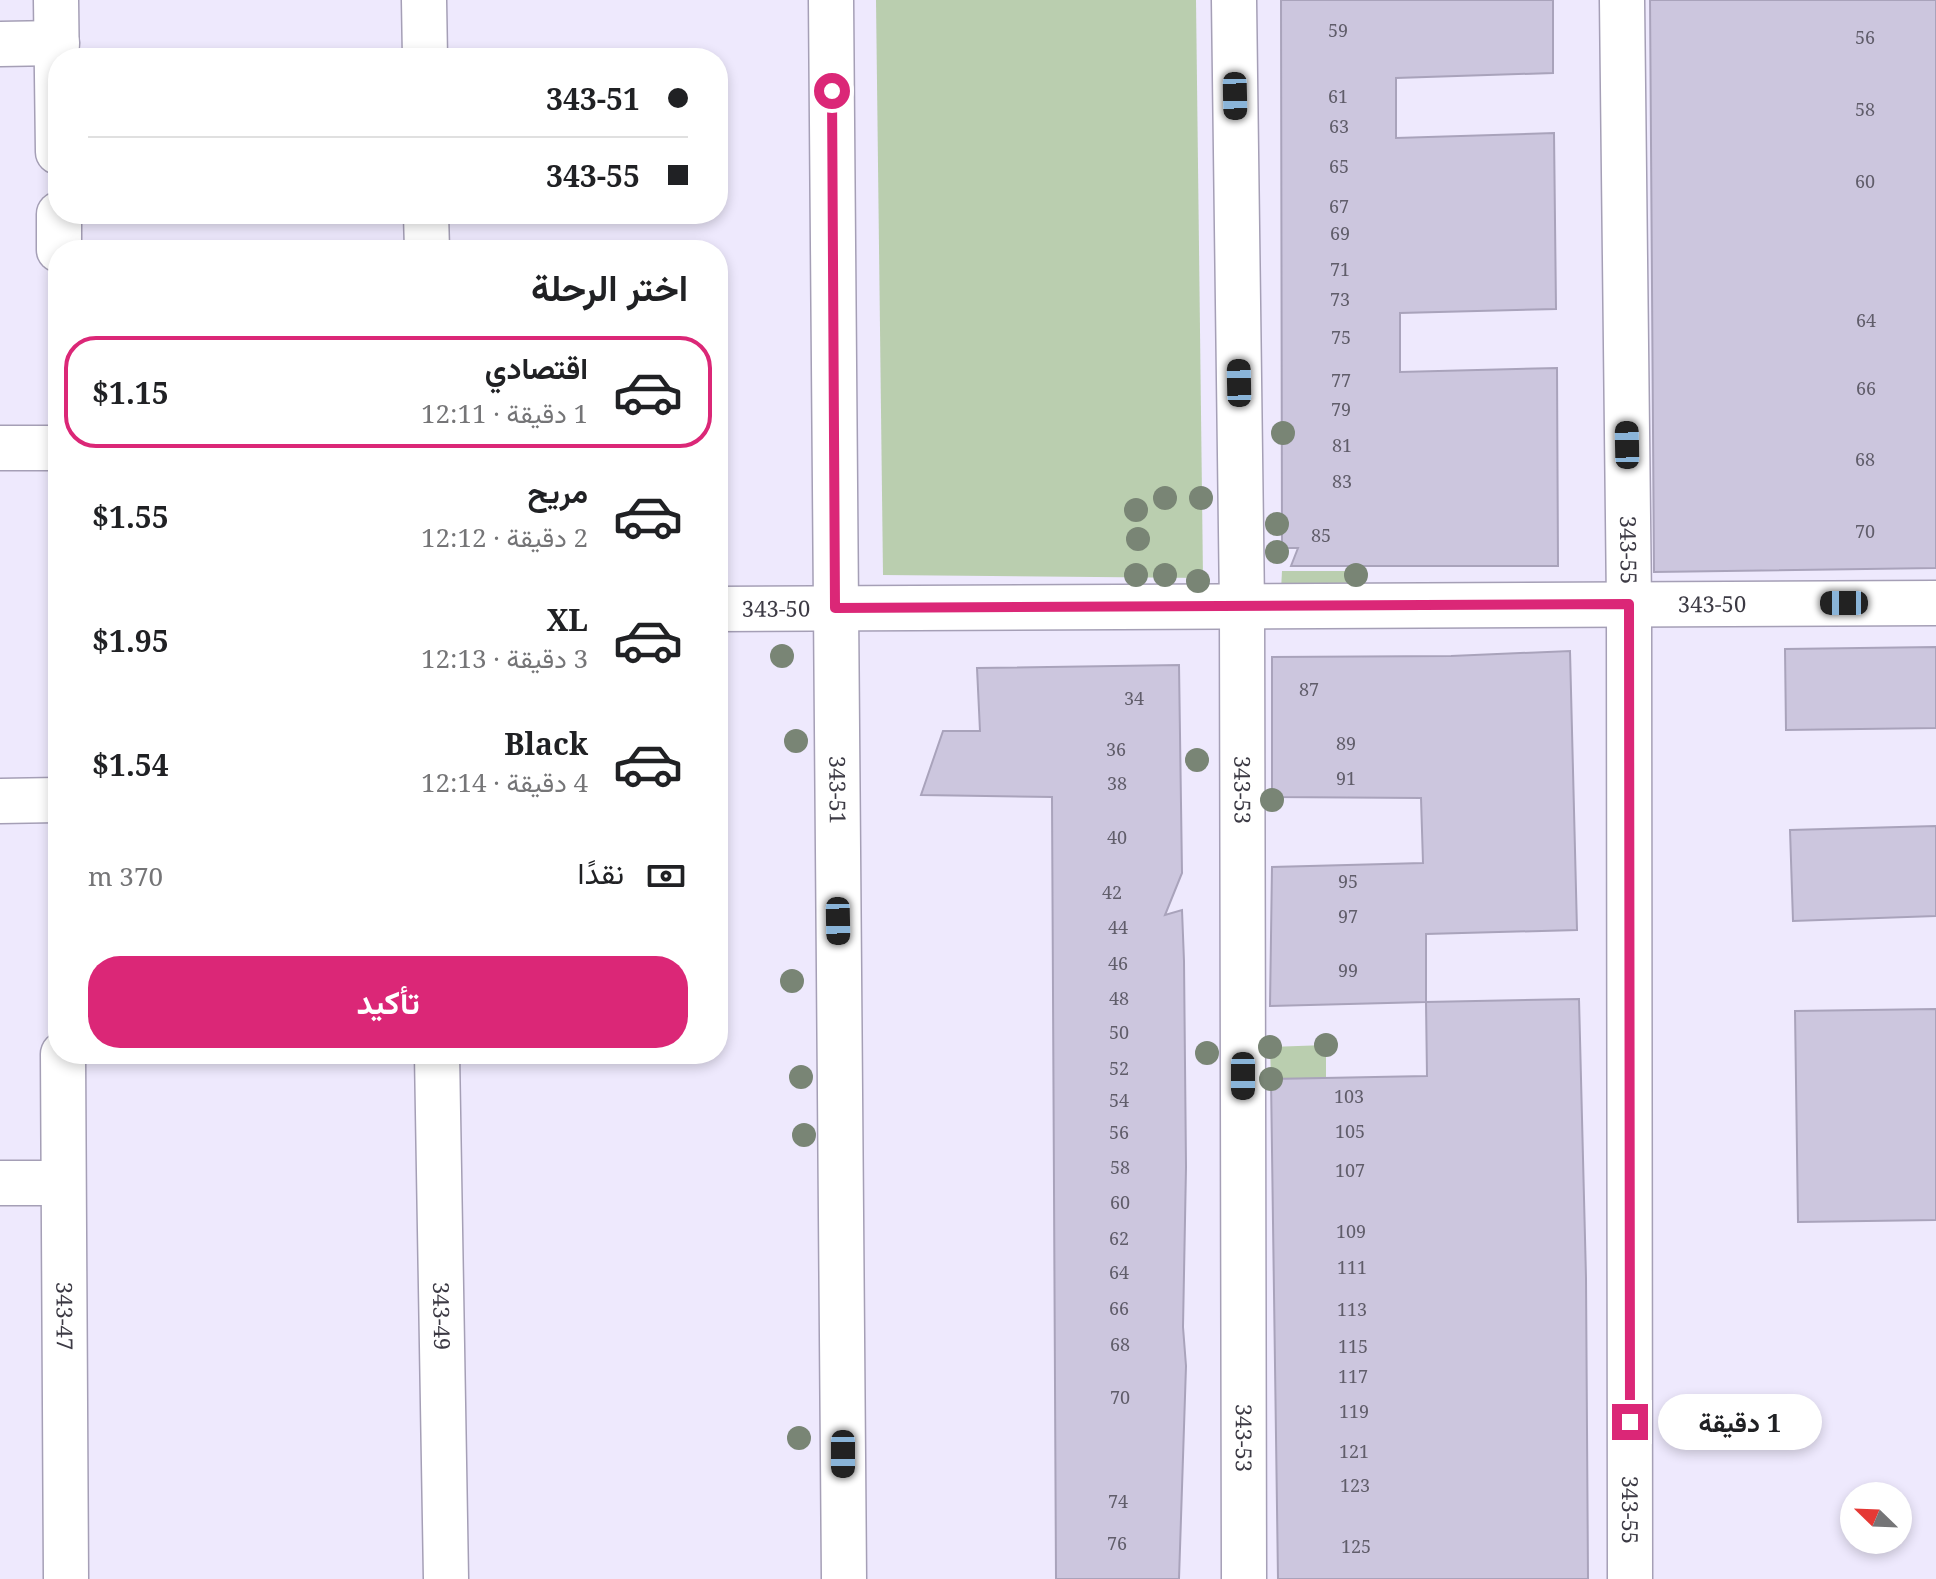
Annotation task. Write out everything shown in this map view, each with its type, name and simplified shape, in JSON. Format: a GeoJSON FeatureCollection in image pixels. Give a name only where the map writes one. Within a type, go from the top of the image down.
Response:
{"type":"FeatureCollection","features":[{"type":"Feature","properties":{"kind":"street"},"geometry":{"type":"LineString","coordinates":[[56,0],[57,48]]}},
{"type":"Feature","properties":{"kind":"street"},"geometry":{"type":"LineString","coordinates":[[424,0],[425,48]]}},
{"type":"Feature","properties":{"kind":"street","name":"343-51"},"geometry":{"type":"LineString","coordinates":[[831,0],[844,1579]]}},
{"type":"Feature","properties":{"kind":"street","name":"343-53"},"geometry":{"type":"LineString","coordinates":[[1234,0],[1242,606],[1244,1579]]}},
{"type":"Feature","properties":{"kind":"street","name":"343-55"},"geometry":{"type":"LineString","coordinates":[[1622,0],[1629,604],[1630,1579]]}},
{"type":"Feature","properties":{"kind":"street"},"geometry":{"type":"LineString","coordinates":[[0,44],[57,43]]}},
{"type":"Feature","properties":{"kind":"street"},"geometry":{"type":"LineString","coordinates":[[0,448],[48,448]]}},
{"type":"Feature","properties":{"kind":"street","name":"343-50"},"geometry":{"type":"LineString","coordinates":[[728,609],[1936,603]]}},
{"type":"Feature","properties":{"kind":"street"},"geometry":{"type":"LineString","coordinates":[[0,801],[48,800]]}},
{"type":"Feature","properties":{"kind":"street","name":"343-47"},"geometry":{"type":"LineString","coordinates":[[63,1064],[66,1579]]}},
{"type":"Feature","properties":{"kind":"street","name":"343-49"},"geometry":{"type":"LineString","coordinates":[[437,1064],[446,1579]]}},
{"type":"Feature","properties":{"kind":"street"},"geometry":{"type":"LineString","coordinates":[[0,1183],[63,1183]]}},
{"type":"Feature","properties":{"kind":"green space"},"geometry":{"type":"Polygon","coordinates":[[[876,0],[1196,0],[1203,578],[883,575],[876,0]]]}},
{"type":"Feature","properties":{"kind":"green space"},"geometry":{"type":"Polygon","coordinates":[[[1282,571],[1359,571],[1360,590],[1281,590],[1282,571]]]}},
{"type":"Feature","properties":{"kind":"green space"},"geometry":{"type":"Polygon","coordinates":[[[1326,1045],[1326,1078],[1271,1079],[1270,1047],[1326,1045]]]}},
{"type":"Feature","properties":{"kind":"building"},"geometry":{"type":"Polygon","coordinates":[[[1281,0],[1553,0],[1553,73],[1396,78],[1396,138],[1554,133],[1556,309],[1400,313],[1400,372],[1557,368],[1558,566],[1291,566],[1298,548],[1282,548],[1281,0]]]}},
{"type":"Feature","properties":{"kind":"building"},"geometry":{"type":"Polygon","coordinates":[[[1650,0],[1936,0],[1936,568],[1654,572],[1650,0]]]}},
{"type":"Feature","properties":{"kind":"building"},"geometry":{"type":"Polygon","coordinates":[[[1936,647],[1936,728],[1786,730],[1785,649],[1936,647]]]}},
{"type":"Feature","properties":{"kind":"building"},"geometry":{"type":"Polygon","coordinates":[[[1570,651],[1577,930],[1426,934],[1426,1002],[1270,1006],[1272,867],[1423,863],[1421,798],[1272,797],[1272,657],[1451,656],[1570,651]]]}},
{"type":"Feature","properties":{"kind":"building"},"geometry":{"type":"Polygon","coordinates":[[[1179,665],[1182,873],[1165,915],[1182,910],[1184,961],[1186,1167],[1183,1327],[1186,1366],[1179,1579],[1056,1579],[1052,797],[921,795],[943,731],[980,731],[977,668],[1179,665]]]}},
{"type":"Feature","properties":{"kind":"building"},"geometry":{"type":"Polygon","coordinates":[[[1936,826],[1936,916],[1793,921],[1790,830],[1936,826]]]}},
{"type":"Feature","properties":{"kind":"building"},"geometry":{"type":"Polygon","coordinates":[[[1579,999],[1586,1278],[1588,1579],[1278,1579],[1271,1079],[1427,1076],[1426,1002],[1579,999]]]}},
{"type":"Feature","properties":{"kind":"building"},"geometry":{"type":"Polygon","coordinates":[[[1936,1009],[1936,1220],[1798,1222],[1795,1011],[1936,1009]]]}},
{"type":"Feature","properties":{"kind":"route"},"geometry":{"type":"LineString","coordinates":[[832,91],[835,608],[1629,604],[1630,1422]]}}]}
